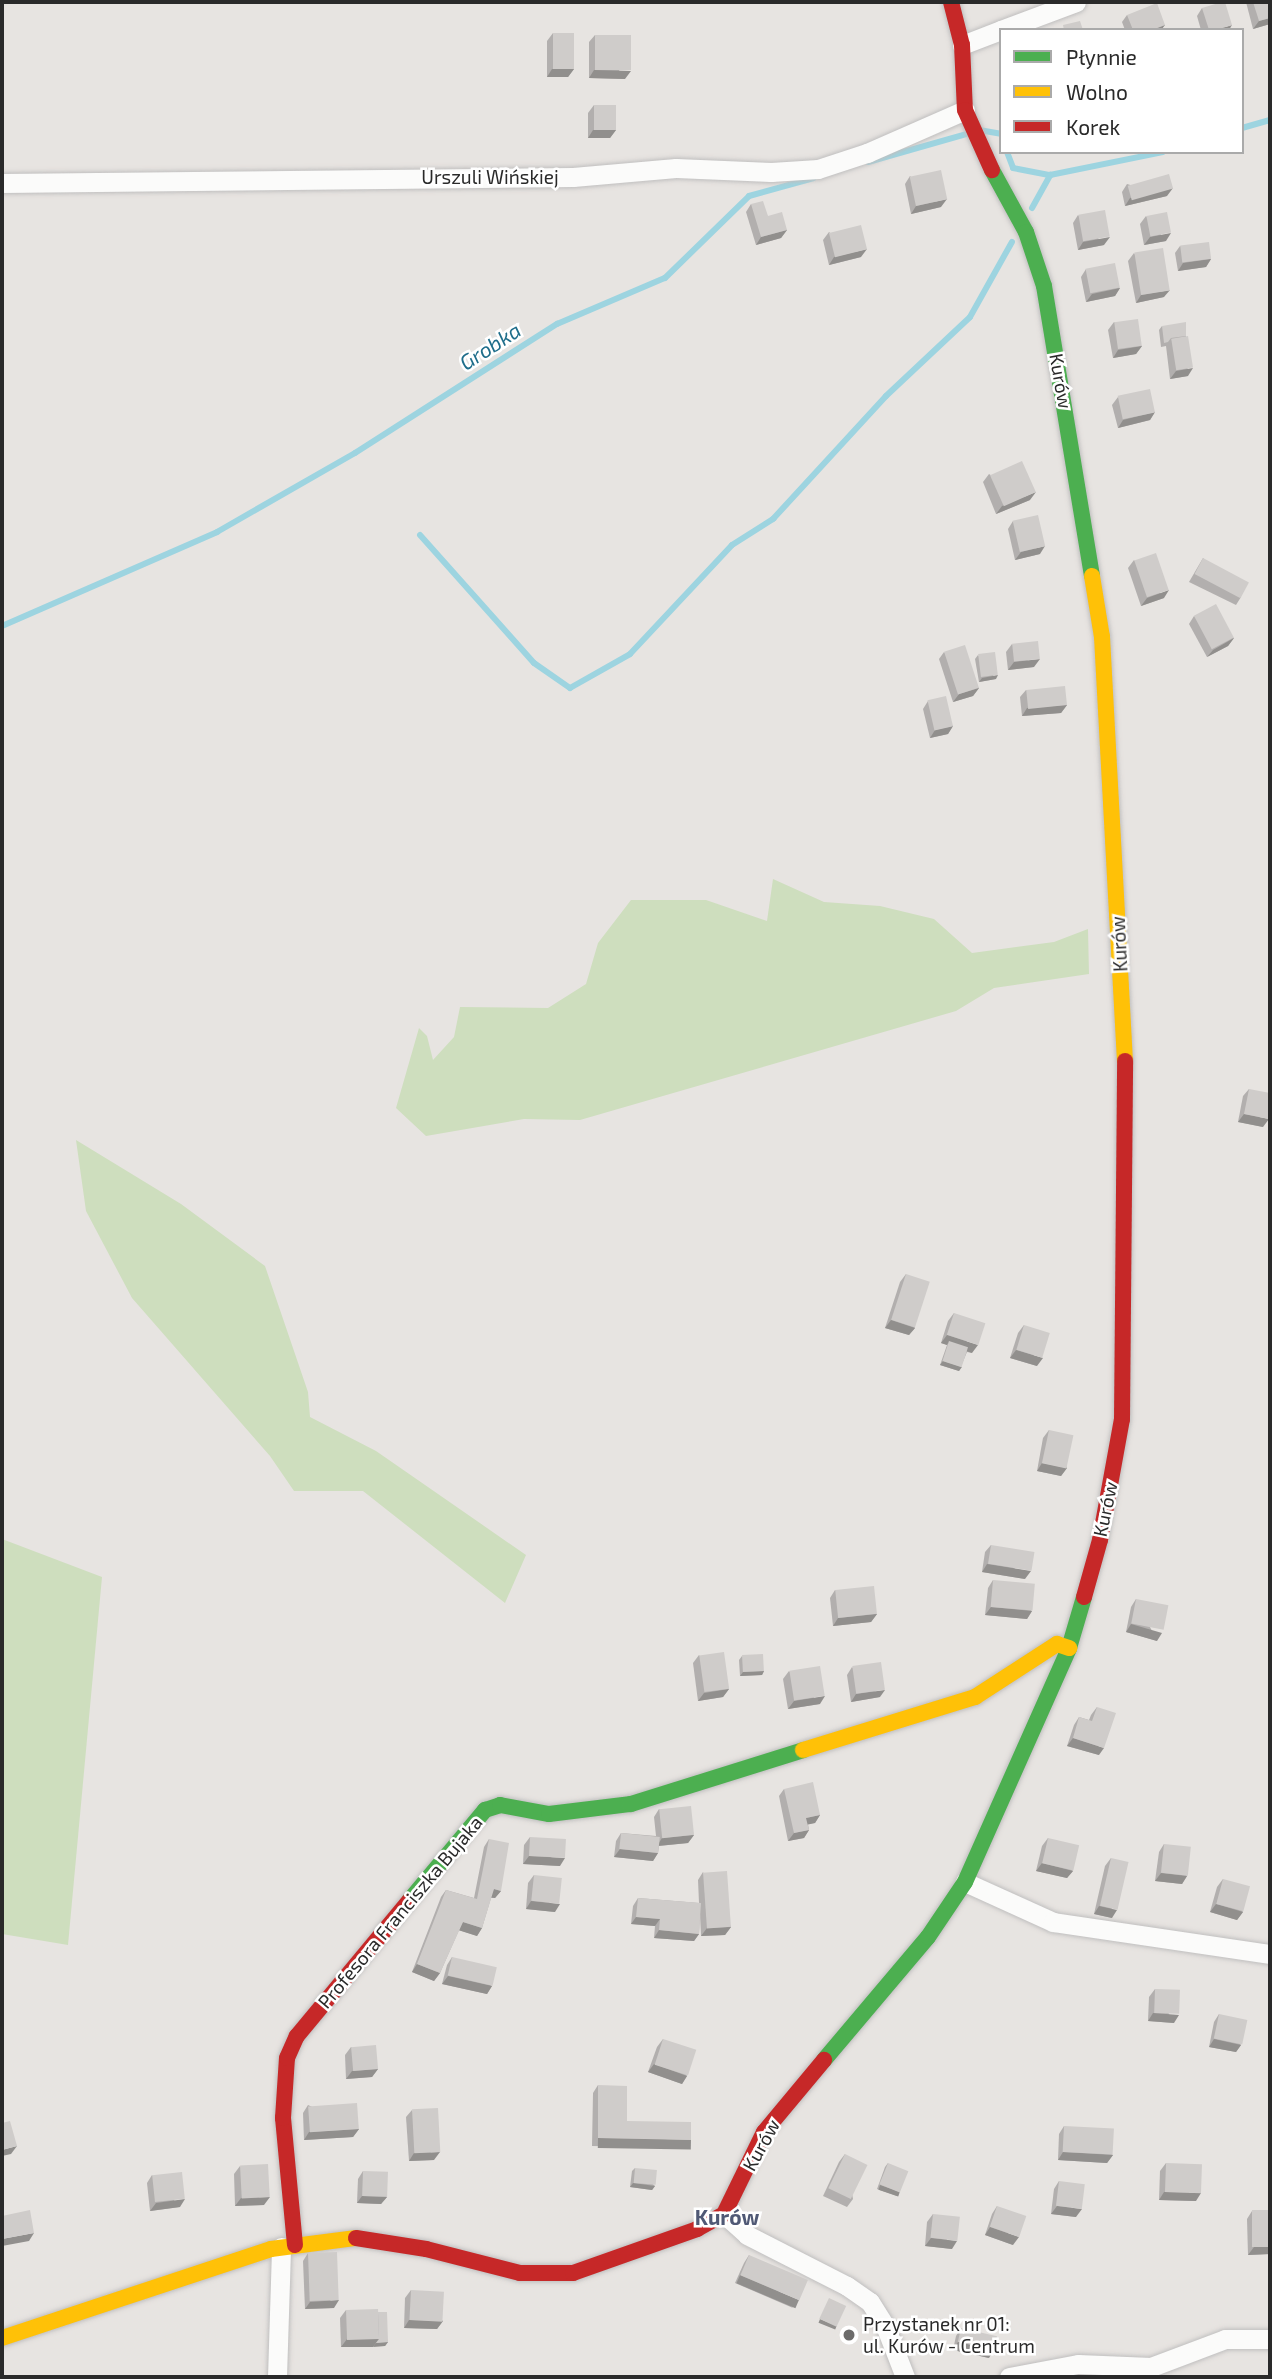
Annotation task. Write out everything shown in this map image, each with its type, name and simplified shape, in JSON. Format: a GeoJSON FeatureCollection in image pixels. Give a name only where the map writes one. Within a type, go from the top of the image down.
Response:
{"type":"FeatureCollection","features":[{"type":"Feature","properties":{"kind":"street","name":"Kurów"},"geometry":{"type":"LineString","coordinates":[[724,2214],[764,2132],[921,1946],[965,1882],[1069,1648],[1100,1540],[1122,1419],[1127,1100],[1107,713],[1088,535],[1044,286],[1026,232],[975,138],[967,115],[961,45],[951,2]]}},
{"type":"Feature","properties":{"kind":"street"},"geometry":{"type":"LineString","coordinates":[[1006,28],[1076,2]]}},
{"type":"Feature","properties":{"kind":"street"},"geometry":{"type":"LineString","coordinates":[[961,45],[999,31]]}},
{"type":"Feature","properties":{"kind":"street","name":"Urszuli Wińskiej"},"geometry":{"type":"LineString","coordinates":[[2,183],[573,177],[676,168],[771,173],[818,169],[967,115]]}},
{"type":"Feature","properties":{"kind":"street","name":"Profesora Franciszka Bujaka"},"geometry":{"type":"LineString","coordinates":[[277,2377],[288,2246],[283,2118],[287,2058],[297,2036],[485,1810],[500,1805],[550,1814],[631,1804],[975,1697],[1058,1644],[1069,1648]]}},
{"type":"Feature","properties":{"kind":"street"},"geometry":{"type":"LineString","coordinates":[[965,1882],[1053,1922],[1270,1954]]}},
{"type":"Feature","properties":{"kind":"street"},"geometry":{"type":"LineString","coordinates":[[2,2338],[288,2246],[346,2236],[426,2249],[520,2273],[573,2273],[697,2229],[724,2214],[747,2235],[847,2286],[870,2302],[886,2328],[905,2377]]}},
{"type":"Feature","properties":{"kind":"street"},"geometry":{"type":"LineString","coordinates":[[1009,2377],[1078,2364],[1151,2367],[1225,2339],[1270,2339]]}},
{"type":"Feature","properties":{"kind":"green space"},"geometry":{"type":"Polygon","coordinates":[[[773,879],[824,902],[880,906],[934,919],[972,953],[1054,942],[1088,929],[1089,974],[994,988],[956,1011],[580,1120],[524,1119],[426,1136],[396,1108],[419,1028],[427,1036],[433,1060],[454,1037],[460,1007],[548,1008],[586,984],[598,943],[631,900],[706,900],[767,921],[773,879]]]}},
{"type":"Feature","properties":{"kind":"green space"},"geometry":{"type":"Polygon","coordinates":[[[76,1140],[181,1204],[265,1266],[308,1392],[310,1417],[376,1451],[526,1555],[505,1603],[363,1491],[294,1491],[270,1456],[132,1298],[86,1211],[76,1140]]]}},
{"type":"Feature","properties":{"kind":"green space"},"geometry":{"type":"Polygon","coordinates":[[[2,1539],[102,1577],[68,1945],[2,1934],[2,1539]]]}},
{"type":"Feature","properties":{"kind":"building"},"geometry":{"type":"Polygon","coordinates":[[[1225,2],[1232,25],[1208,28],[1202,8],[1225,2]]]}},
{"type":"Feature","properties":{"kind":"building"},"geometry":{"type":"Polygon","coordinates":[[[1253,2],[1270,2],[1270,18],[1259,21],[1253,2]]]}},
{"type":"Feature","properties":{"kind":"building"},"geometry":{"type":"Polygon","coordinates":[[[1157,3],[1165,25],[1157,28],[1132,28],[1127,15],[1157,3]]]}},
{"type":"Feature","properties":{"kind":"building"},"geometry":{"type":"Polygon","coordinates":[[[1080,21],[1082,28],[1064,28],[1063,25],[1080,21]]]}},
{"type":"Feature","properties":{"kind":"building"},"geometry":{"type":"Polygon","coordinates":[[[553,33],[574,33],[574,69],[553,69],[553,33]]]}},
{"type":"Feature","properties":{"kind":"building"},"geometry":{"type":"Polygon","coordinates":[[[595,35],[631,35],[631,70],[595,70],[595,35]]]}},
{"type":"Feature","properties":{"kind":"building"},"geometry":{"type":"Polygon","coordinates":[[[594,105],[616,105],[616,130],[594,130],[594,105]]]}},
{"type":"Feature","properties":{"kind":"building"},"geometry":{"type":"Polygon","coordinates":[[[941,170],[947,199],[916,206],[910,177],[941,170]]]}},
{"type":"Feature","properties":{"kind":"building"},"geometry":{"type":"Polygon","coordinates":[[[1169,174],[1173,188],[1132,200],[1128,186],[1169,174]]]}},
{"type":"Feature","properties":{"kind":"building"},"geometry":{"type":"Polygon","coordinates":[[[763,201],[768,216],[782,212],[787,230],[761,237],[751,204],[763,201]]]}},
{"type":"Feature","properties":{"kind":"building"},"geometry":{"type":"Polygon","coordinates":[[[1105,210],[1110,237],[1083,241],[1078,215],[1105,210]]]}},
{"type":"Feature","properties":{"kind":"building"},"geometry":{"type":"Polygon","coordinates":[[[1167,212],[1171,233],[1150,237],[1146,216],[1167,212]]]}},
{"type":"Feature","properties":{"kind":"building"},"geometry":{"type":"Polygon","coordinates":[[[861,225],[867,249],[835,257],[829,233],[861,225]]]}},
{"type":"Feature","properties":{"kind":"building"},"geometry":{"type":"Polygon","coordinates":[[[1209,242],[1211,259],[1182,262],[1180,246],[1209,242]]]}},
{"type":"Feature","properties":{"kind":"building"},"geometry":{"type":"Polygon","coordinates":[[[1163,248],[1170,290],[1141,295],[1134,253],[1163,248]]]}},
{"type":"Feature","properties":{"kind":"building"},"geometry":{"type":"Polygon","coordinates":[[[1115,263],[1120,288],[1090,293],[1086,269],[1115,263]]]}},
{"type":"Feature","properties":{"kind":"building"},"geometry":{"type":"Polygon","coordinates":[[[1138,319],[1142,346],[1118,349],[1114,322],[1138,319]]]}},
{"type":"Feature","properties":{"kind":"building"},"geometry":{"type":"Polygon","coordinates":[[[1186,322],[1186,336],[1171,338],[1164,343],[1162,326],[1186,322]]]}},
{"type":"Feature","properties":{"kind":"building"},"geometry":{"type":"Polygon","coordinates":[[[1188,336],[1193,368],[1176,370],[1171,339],[1188,336]]]}},
{"type":"Feature","properties":{"kind":"building"},"geometry":{"type":"Polygon","coordinates":[[[1150,389],[1155,412],[1123,419],[1118,396],[1150,389]]]}},
{"type":"Feature","properties":{"kind":"building"},"geometry":{"type":"Polygon","coordinates":[[[1022,461],[1036,492],[1004,506],[990,475],[1022,461]]]}},
{"type":"Feature","properties":{"kind":"building"},"geometry":{"type":"Polygon","coordinates":[[[1038,515],[1045,546],[1020,552],[1013,521],[1038,515]]]}},
{"type":"Feature","properties":{"kind":"building"},"geometry":{"type":"Polygon","coordinates":[[[1156,553],[1169,590],[1147,597],[1134,560],[1156,553]]]}},
{"type":"Feature","properties":{"kind":"building"},"geometry":{"type":"Polygon","coordinates":[[[1203,558],[1249,582],[1240,598],[1195,574],[1203,558]]]}},
{"type":"Feature","properties":{"kind":"building"},"geometry":{"type":"Polygon","coordinates":[[[1216,604],[1234,638],[1212,649],[1194,616],[1216,604]]]}},
{"type":"Feature","properties":{"kind":"building"},"geometry":{"type":"Polygon","coordinates":[[[1038,641],[1040,659],[1014,662],[1012,644],[1038,641]]]}},
{"type":"Feature","properties":{"kind":"building"},"geometry":{"type":"Polygon","coordinates":[[[965,645],[979,688],[958,695],[944,652],[965,645]]]}},
{"type":"Feature","properties":{"kind":"building"},"geometry":{"type":"Polygon","coordinates":[[[995,652],[998,675],[981,677],[978,654],[995,652]]]}},
{"type":"Feature","properties":{"kind":"building"},"geometry":{"type":"Polygon","coordinates":[[[1065,686],[1067,705],[1028,709],[1026,690],[1065,686]]]}},
{"type":"Feature","properties":{"kind":"building"},"geometry":{"type":"Polygon","coordinates":[[[946,696],[953,726],[934,730],[927,700],[946,696]]]}},
{"type":"Feature","properties":{"kind":"building"},"geometry":{"type":"Polygon","coordinates":[[[1249,1089],[1270,1093],[1269,1119],[1244,1114],[1249,1089]]]}},
{"type":"Feature","properties":{"kind":"building"},"geometry":{"type":"Polygon","coordinates":[[[906,1274],[930,1282],[915,1327],[891,1320],[906,1274]]]}},
{"type":"Feature","properties":{"kind":"building"},"geometry":{"type":"Polygon","coordinates":[[[954,1313],[985,1323],[978,1345],[947,1335],[954,1313]]]}},
{"type":"Feature","properties":{"kind":"building"},"geometry":{"type":"Polygon","coordinates":[[[1024,1325],[1050,1333],[1042,1358],[1016,1350],[1024,1325]]]}},
{"type":"Feature","properties":{"kind":"building"},"geometry":{"type":"Polygon","coordinates":[[[949,1341],[968,1347],[962,1367],[943,1361],[949,1341]]]}},
{"type":"Feature","properties":{"kind":"building"},"geometry":{"type":"Polygon","coordinates":[[[1049,1430],[1073,1435],[1066,1468],[1042,1463],[1049,1430]]]}},
{"type":"Feature","properties":{"kind":"building"},"geometry":{"type":"Polygon","coordinates":[[[991,1545],[1034,1552],[1031,1571],[988,1564],[991,1545]]]}},
{"type":"Feature","properties":{"kind":"building"},"geometry":{"type":"Polygon","coordinates":[[[993,1580],[1035,1584],[1032,1611],[991,1607],[993,1580]]]}},
{"type":"Feature","properties":{"kind":"building"},"geometry":{"type":"Polygon","coordinates":[[[874,1586],[877,1614],[838,1618],[835,1590],[874,1586]]]}},
{"type":"Feature","properties":{"kind":"building"},"geometry":{"type":"Polygon","coordinates":[[[1136,1599],[1168,1605],[1164,1630],[1131,1624],[1136,1599]]]}},
{"type":"Feature","properties":{"kind":"building"},"geometry":{"type":"Polygon","coordinates":[[[724,1652],[729,1689],[704,1692],[699,1655],[724,1652]]]}},
{"type":"Feature","properties":{"kind":"building"},"geometry":{"type":"Polygon","coordinates":[[[763,1654],[764,1671],[743,1672],[742,1655],[763,1654]]]}},
{"type":"Feature","properties":{"kind":"building"},"geometry":{"type":"Polygon","coordinates":[[[881,1662],[885,1690],[856,1694],[852,1666],[881,1662]]]}},
{"type":"Feature","properties":{"kind":"building"},"geometry":{"type":"Polygon","coordinates":[[[820,1666],[825,1696],[794,1700],[789,1671],[820,1666]]]}},
{"type":"Feature","properties":{"kind":"building"},"geometry":{"type":"Polygon","coordinates":[[[1097,1707],[1116,1713],[1104,1748],[1073,1738],[1079,1717],[1092,1721],[1097,1707]]]}},
{"type":"Feature","properties":{"kind":"building"},"geometry":{"type":"Polygon","coordinates":[[[813,1782],[820,1815],[806,1818],[809,1830],[794,1833],[784,1789],[813,1782]]]}},
{"type":"Feature","properties":{"kind":"building"},"geometry":{"type":"Polygon","coordinates":[[[691,1806],[694,1835],[662,1838],[659,1809],[691,1806]]]}},
{"type":"Feature","properties":{"kind":"building"},"geometry":{"type":"Polygon","coordinates":[[[621,1833],[660,1837],[658,1853],[619,1849],[621,1833]]]}},
{"type":"Feature","properties":{"kind":"building"},"geometry":{"type":"Polygon","coordinates":[[[530,1837],[566,1839],[565,1858],[529,1856],[530,1837]]]}},
{"type":"Feature","properties":{"kind":"building"},"geometry":{"type":"Polygon","coordinates":[[[1048,1838],[1079,1845],[1073,1871],[1042,1863],[1048,1838]]]}},
{"type":"Feature","properties":{"kind":"building"},"geometry":{"type":"Polygon","coordinates":[[[489,1839],[509,1843],[501,1891],[494,1889],[482,1928],[463,1922],[440,1973],[417,1964],[446,1890],[477,1899],[489,1839]]]}},
{"type":"Feature","properties":{"kind":"building"},"geometry":{"type":"Polygon","coordinates":[[[1164,1844],[1191,1847],[1188,1876],[1161,1873],[1164,1844]]]}},
{"type":"Feature","properties":{"kind":"building"},"geometry":{"type":"Polygon","coordinates":[[[1111,1858],[1129,1862],[1118,1910],[1100,1906],[1111,1858]]]}},
{"type":"Feature","properties":{"kind":"building"},"geometry":{"type":"Polygon","coordinates":[[[727,1871],[731,1927],[707,1929],[703,1873],[727,1871]]]}},
{"type":"Feature","properties":{"kind":"building"},"geometry":{"type":"Polygon","coordinates":[[[534,1875],[562,1878],[559,1904],[531,1901],[534,1875]]]}},
{"type":"Feature","properties":{"kind":"building"},"geometry":{"type":"Polygon","coordinates":[[[1223,1879],[1250,1886],[1243,1911],[1216,1904],[1223,1879]]]}},
{"type":"Feature","properties":{"kind":"building"},"geometry":{"type":"Polygon","coordinates":[[[638,1898],[701,1903],[699,1934],[659,1930],[660,1919],[636,1917],[638,1898]]]}},
{"type":"Feature","properties":{"kind":"building"},"geometry":{"type":"Polygon","coordinates":[[[452,1957],[497,1967],[493,1986],[448,1976],[452,1957]]]}},
{"type":"Feature","properties":{"kind":"building"},"geometry":{"type":"Polygon","coordinates":[[[1155,1989],[1180,1990],[1179,2014],[1154,2013],[1155,1989]]]}},
{"type":"Feature","properties":{"kind":"building"},"geometry":{"type":"Polygon","coordinates":[[[1219,2014],[1247,2020],[1242,2044],[1214,2038],[1219,2014]]]}},
{"type":"Feature","properties":{"kind":"building"},"geometry":{"type":"Polygon","coordinates":[[[663,2039],[696,2050],[688,2075],[655,2065],[663,2039]]]}},
{"type":"Feature","properties":{"kind":"building"},"geometry":{"type":"Polygon","coordinates":[[[376,2045],[378,2069],[353,2071],[351,2047],[376,2045]]]}},
{"type":"Feature","properties":{"kind":"building"},"geometry":{"type":"Polygon","coordinates":[[[598,2085],[627,2086],[627,2121],[691,2122],[691,2140],[598,2138],[598,2085]]]}},
{"type":"Feature","properties":{"kind":"building"},"geometry":{"type":"Polygon","coordinates":[[[357,2103],[359,2129],[310,2132],[308,2106],[357,2103]]]}},
{"type":"Feature","properties":{"kind":"building"},"geometry":{"type":"Polygon","coordinates":[[[438,2108],[440,2152],[414,2153],[412,2109],[438,2108]]]}},
{"type":"Feature","properties":{"kind":"building"},"geometry":{"type":"Polygon","coordinates":[[[10,2121],[17,2146],[2,2150],[2,2123],[10,2121]]]}},
{"type":"Feature","properties":{"kind":"building"},"geometry":{"type":"Polygon","coordinates":[[[1064,2126],[1114,2129],[1113,2155],[1063,2152],[1064,2126]]]}},
{"type":"Feature","properties":{"kind":"building"},"geometry":{"type":"Polygon","coordinates":[[[845,2154],[867,2165],[851,2199],[828,2188],[845,2154]]]}},
{"type":"Feature","properties":{"kind":"building"},"geometry":{"type":"Polygon","coordinates":[[[888,2163],[908,2171],[900,2193],[879,2184],[888,2163]]]}},
{"type":"Feature","properties":{"kind":"building"},"geometry":{"type":"Polygon","coordinates":[[[1166,2163],[1202,2164],[1201,2193],[1165,2192],[1166,2163]]]}},
{"type":"Feature","properties":{"kind":"building"},"geometry":{"type":"Polygon","coordinates":[[[268,2164],[270,2197],[242,2198],[240,2165],[268,2164]]]}},
{"type":"Feature","properties":{"kind":"building"},"geometry":{"type":"Polygon","coordinates":[[[635,2168],[657,2170],[656,2185],[634,2183],[635,2168]]]}},
{"type":"Feature","properties":{"kind":"building"},"geometry":{"type":"Polygon","coordinates":[[[363,2171],[388,2172],[387,2197],[362,2196],[363,2171]]]}},
{"type":"Feature","properties":{"kind":"building"},"geometry":{"type":"Polygon","coordinates":[[[182,2172],[185,2199],[155,2202],[152,2175],[182,2172]]]}},
{"type":"Feature","properties":{"kind":"building"},"geometry":{"type":"Polygon","coordinates":[[[1059,2181],[1085,2184],[1082,2209],[1056,2206],[1059,2181]]]}},
{"type":"Feature","properties":{"kind":"building"},"geometry":{"type":"Polygon","coordinates":[[[997,2206],[1026,2216],[1019,2237],[990,2227],[997,2206]]]}},
{"type":"Feature","properties":{"kind":"building"},"geometry":{"type":"Polygon","coordinates":[[[30,2210],[34,2233],[2,2239],[2,2216],[30,2210]]]}},
{"type":"Feature","properties":{"kind":"building"},"geometry":{"type":"Polygon","coordinates":[[[1252,2210],[1270,2210],[1270,2247],[1252,2247],[1252,2210]]]}},
{"type":"Feature","properties":{"kind":"building"},"geometry":{"type":"Polygon","coordinates":[[[933,2214],[960,2217],[957,2241],[930,2238],[933,2214]]]}},
{"type":"Feature","properties":{"kind":"building"},"geometry":{"type":"Polygon","coordinates":[[[337,2252],[339,2300],[310,2301],[308,2253],[337,2252]]]}},
{"type":"Feature","properties":{"kind":"building"},"geometry":{"type":"Polygon","coordinates":[[[749,2255],[808,2280],[799,2300],[740,2275],[749,2255]]]}},
{"type":"Feature","properties":{"kind":"building"},"geometry":{"type":"Polygon","coordinates":[[[411,2290],[444,2292],[442,2322],[409,2320],[411,2290]]]}},
{"type":"Feature","properties":{"kind":"building"},"geometry":{"type":"Polygon","coordinates":[[[829,2298],[846,2306],[836,2327],[819,2319],[829,2298]]]}},
{"type":"Feature","properties":{"kind":"building"},"geometry":{"type":"Polygon","coordinates":[[[378,2309],[379,2339],[347,2340],[346,2310],[378,2309]]]}},
{"type":"Feature","properties":{"kind":"building"},"geometry":{"type":"Polygon","coordinates":[[[378,2312],[387,2312],[388,2342],[376,2343],[379,2339],[378,2312]]]}},
{"type":"Feature","properties":{"kind":"building"},"geometry":{"type":"Polygon","coordinates":[[[961,2328],[997,2336],[994,2350],[958,2342],[961,2328]]]}},
{"type":"Feature","properties":{"kind":"waterway","name":"Grobka"},"geometry":{"type":"LineString","coordinates":[[1244,127],[1270,120]]}},
{"type":"Feature","properties":{"kind":"waterway","name":"Grobka"},"geometry":{"type":"LineString","coordinates":[[979,130],[999,134]]}},
{"type":"Feature","properties":{"kind":"waterway","name":"Grobka"},"geometry":{"type":"LineString","coordinates":[[868,162],[966,134]]}},
{"type":"Feature","properties":{"kind":"waterway","name":"Grobka"},"geometry":{"type":"LineString","coordinates":[[1008,154],[1013,168],[1050,175],[1153,154]]}},
{"type":"Feature","properties":{"kind":"waterway"},"geometry":{"type":"LineString","coordinates":[[1032,208],[1050,175]]}},
{"type":"Feature","properties":{"kind":"waterway","name":"Grobka"},"geometry":{"type":"LineString","coordinates":[[2,626],[217,532],[355,453],[557,324],[665,278],[749,196],[814,178]]}},
{"type":"Feature","properties":{"kind":"waterway"},"geometry":{"type":"LineString","coordinates":[[420,535],[534,663],[570,688],[630,654],[732,545],[773,519],[886,396],[970,317],[1012,242]]}},
{"type":"Feature","properties":{"kind":"traffic: fast"},"geometry":{"type":"LineString","coordinates":[[992,170],[1026,232],[1044,286],[1092,576]]}},
{"type":"Feature","properties":{"kind":"traffic: fast"},"geometry":{"type":"LineString","coordinates":[[824,2060],[928,1937],[965,1882],[1069,1648],[1084,1597]]}},
{"type":"Feature","properties":{"kind":"traffic: fast"},"geometry":{"type":"LineString","coordinates":[[409,1901],[485,1810],[500,1805],[549,1814],[631,1804],[803,1750]]}},
{"type":"Feature","properties":{"kind":"traffic: slow"},"geometry":{"type":"LineString","coordinates":[[1092,576],[1102,637],[1125,1061]]}},
{"type":"Feature","properties":{"kind":"traffic: slow"},"geometry":{"type":"LineString","coordinates":[[803,1750],[975,1697],[1057,1644],[1069,1648]]}},
{"type":"Feature","properties":{"kind":"traffic: slow"},"geometry":{"type":"LineString","coordinates":[[2,2338],[271,2249],[356,2238]]}},
{"type":"Feature","properties":{"kind":"traffic: jam"},"geometry":{"type":"LineString","coordinates":[[951,2],[962,45],[965,110],[992,170]]}},
{"type":"Feature","properties":{"kind":"traffic: jam"},"geometry":{"type":"LineString","coordinates":[[1084,1597],[1100,1540],[1122,1419],[1125,1061]]}},
{"type":"Feature","properties":{"kind":"traffic: jam"},"geometry":{"type":"LineString","coordinates":[[295,2245],[283,2118],[287,2058],[297,2036],[409,1901]]}},
{"type":"Feature","properties":{"kind":"traffic: jam"},"geometry":{"type":"LineString","coordinates":[[356,2238],[426,2249],[520,2273],[573,2273],[697,2229],[724,2214],[764,2132],[824,2060]]}},
{"type":"Feature","properties":{"kind":"place","name":"Przystanek nr 01: ul. Kurów - Centrum"},"geometry":{"type":"Point","coordinates":[849,2335]}},
{"type":"Feature","properties":{"kind":"district","name":"Kurów"},"geometry":{"type":"Point","coordinates":[727,2217]}}]}
